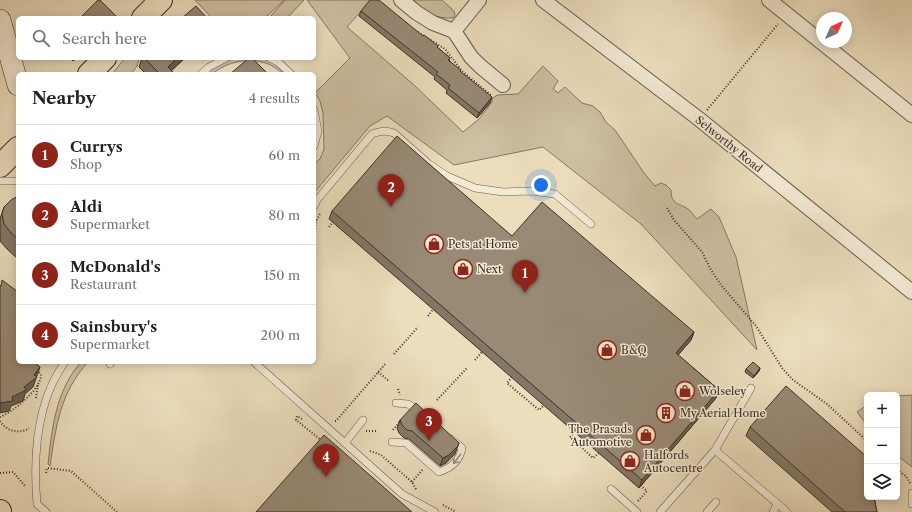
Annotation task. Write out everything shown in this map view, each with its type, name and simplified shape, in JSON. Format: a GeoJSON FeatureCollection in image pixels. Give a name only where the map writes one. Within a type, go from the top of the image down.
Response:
{"type":"FeatureCollection","features":[{"type":"Feature","properties":{"kind":"main road"},"geometry":{"type":"LineString","coordinates":[[146,16],[161,0]]}},
{"type":"Feature","properties":{"kind":"main road"},"geometry":{"type":"LineString","coordinates":[[0,20],[16,78]]}},
{"type":"Feature","properties":{"kind":"main road"},"geometry":{"type":"LineString","coordinates":[[92,72],[103,60]]}},
{"type":"Feature","properties":{"kind":"main road"},"geometry":{"type":"LineString","coordinates":[[0,166],[16,150]]}},
{"type":"Feature","properties":{"kind":"street"},"geometry":{"type":"LineString","coordinates":[[401,0],[417,13],[433,23],[454,31],[471,57],[503,85]]}},
{"type":"Feature","properties":{"kind":"street"},"geometry":{"type":"LineString","coordinates":[[454,31],[478,0]]}},
{"type":"Feature","properties":{"kind":"street","name":"Selworthy Road"},"geometry":{"type":"LineString","coordinates":[[543,0],[700,119],[912,292]]}},
{"type":"Feature","properties":{"kind":"street"},"geometry":{"type":"LineString","coordinates":[[769,0],[912,115]]}},
{"type":"Feature","properties":{"kind":"lane"},"geometry":{"type":"LineString","coordinates":[[203,72],[222,60]]}},
{"type":"Feature","properties":{"kind":"lane"},"geometry":{"type":"LineString","coordinates":[[274,60],[289,72]]}},
{"type":"Feature","properties":{"kind":"lane"},"geometry":{"type":"LineString","coordinates":[[316,120],[318,131],[316,138]]}},
{"type":"Feature","properties":{"kind":"lane"},"geometry":{"type":"LineString","coordinates":[[316,202],[372,134],[381,131],[388,131],[394,133],[429,164],[447,176],[474,188],[503,192],[531,191],[555,194],[591,224]]}},
{"type":"Feature","properties":{"kind":"lane"},"geometry":{"type":"LineString","coordinates":[[0,181],[16,181]]}},
{"type":"Feature","properties":{"kind":"lane"},"geometry":{"type":"LineString","coordinates":[[46,512],[37,504],[35,476],[37,438],[41,416],[49,390],[57,372],[63,364]]}},
{"type":"Feature","properties":{"kind":"lane"},"geometry":{"type":"LineString","coordinates":[[256,364],[402,494],[435,512]]}},
{"type":"Feature","properties":{"kind":"lane"},"geometry":{"type":"LineString","coordinates":[[660,512],[715,450],[751,388]]}},
{"type":"Feature","properties":{"kind":"lane"},"geometry":{"type":"LineString","coordinates":[[396,403],[408,404],[415,407],[426,417]]}},
{"type":"Feature","properties":{"kind":"lane"},"geometry":{"type":"LineString","coordinates":[[345,443],[363,420]]}},
{"type":"Feature","properties":{"kind":"lane"},"geometry":{"type":"LineString","coordinates":[[392,442],[406,443],[439,472],[449,469],[461,455],[462,448],[444,432]]}},
{"type":"Feature","properties":{"kind":"lane"},"geometry":{"type":"LineString","coordinates":[[715,450],[787,512]]}},
{"type":"Feature","properties":{"kind":"lane"},"geometry":{"type":"LineString","coordinates":[[611,489],[637,512]]}},
{"type":"Feature","properties":{"kind":"lane"},"geometry":{"type":"LineString","coordinates":[[912,493],[912,504]]}},
{"type":"Feature","properties":{"kind":"lane"},"geometry":{"type":"LineString","coordinates":[[707,512],[716,502]]}},
{"type":"Feature","properties":{"kind":"lane"},"geometry":{"type":"LineString","coordinates":[[773,512],[777,504]]}},
{"type":"Feature","properties":{"kind":"path"},"geometry":{"type":"LineString","coordinates":[[700,119],[786,14]]}},
{"type":"Feature","properties":{"kind":"path"},"geometry":{"type":"LineString","coordinates":[[415,30],[445,49],[462,71],[492,96]]}},
{"type":"Feature","properties":{"kind":"path"},"geometry":{"type":"LineString","coordinates":[[316,221],[324,208]]}},
{"type":"Feature","properties":{"kind":"path"},"geometry":{"type":"LineString","coordinates":[[667,208],[674,220],[702,252],[721,285],[756,326],[782,368],[794,380],[827,404],[864,438]]}},
{"type":"Feature","properties":{"kind":"path"},"geometry":{"type":"LineString","coordinates":[[329,227],[333,222]]}},
{"type":"Feature","properties":{"kind":"path"},"geometry":{"type":"LineString","coordinates":[[428,316],[436,306]]}},
{"type":"Feature","properties":{"kind":"path"},"geometry":{"type":"LineString","coordinates":[[394,354],[418,327]]}},
{"type":"Feature","properties":{"kind":"path"},"geometry":{"type":"LineString","coordinates":[[475,360],[482,352]]}},
{"type":"Feature","properties":{"kind":"path"},"geometry":{"type":"LineString","coordinates":[[336,421],[386,363]]}},
{"type":"Feature","properties":{"kind":"path"},"geometry":{"type":"LineString","coordinates":[[0,416],[10,412],[20,404],[38,384],[41,379],[41,375],[34,367]]}},
{"type":"Feature","properties":{"kind":"path"},"geometry":{"type":"LineString","coordinates":[[437,400],[467,368]]}},
{"type":"Feature","properties":{"kind":"path"},"geometry":{"type":"LineString","coordinates":[[378,372],[389,381]]}},
{"type":"Feature","properties":{"kind":"path"},"geometry":{"type":"LineString","coordinates":[[512,377],[507,382],[534,406],[539,410],[544,405]]}},
{"type":"Feature","properties":{"kind":"path"},"geometry":{"type":"LineString","coordinates":[[34,403],[38,384]]}},
{"type":"Feature","properties":{"kind":"path"},"geometry":{"type":"LineString","coordinates":[[303,420],[297,416],[296,420],[322,440],[317,445]]}},
{"type":"Feature","properties":{"kind":"path"},"geometry":{"type":"LineString","coordinates":[[398,429],[393,430],[402,418]]}},
{"type":"Feature","properties":{"kind":"path"},"geometry":{"type":"LineString","coordinates":[[330,419],[336,421],[340,426]]}},
{"type":"Feature","properties":{"kind":"path"},"geometry":{"type":"LineString","coordinates":[[0,421],[6,429],[15,431],[28,430],[29,424]]}},
{"type":"Feature","properties":{"kind":"path"},"geometry":{"type":"LineString","coordinates":[[362,434],[365,431],[377,431]]}},
{"type":"Feature","properties":{"kind":"path"},"geometry":{"type":"LineString","coordinates":[[575,432],[570,437],[593,458],[599,453]]}},
{"type":"Feature","properties":{"kind":"path"},"geometry":{"type":"LineString","coordinates":[[366,448],[381,455],[412,482],[415,489],[420,494]]}},
{"type":"Feature","properties":{"kind":"path"},"geometry":{"type":"LineString","coordinates":[[46,475],[47,468],[71,471],[117,512]]}},
{"type":"Feature","properties":{"kind":"path"},"geometry":{"type":"LineString","coordinates":[[412,482],[423,469]]}},
{"type":"Feature","properties":{"kind":"path"},"geometry":{"type":"LineString","coordinates":[[0,473],[13,472],[28,488]]}},
{"type":"Feature","properties":{"kind":"path"},"geometry":{"type":"LineString","coordinates":[[900,472],[906,476],[912,490]]}},
{"type":"Feature","properties":{"kind":"path"},"geometry":{"type":"LineString","coordinates":[[638,501],[647,491],[641,486]]}},
{"type":"Feature","properties":{"kind":"shaded area"},"geometry":{"type":"Polygon","coordinates":[[[195,0],[284,0],[267,16],[210,16],[195,0]]]}},
{"type":"Feature","properties":{"kind":"shaded area"},"geometry":{"type":"Polygon","coordinates":[[[285,0],[304,0],[289,16],[271,16],[285,0]]]}},
{"type":"Feature","properties":{"kind":"shaded area"},"geometry":{"type":"Polygon","coordinates":[[[307,0],[371,0],[347,27],[414,85],[463,132],[479,119],[492,102],[492,99],[497,95],[518,94],[543,66],[558,81],[553,89],[558,93],[565,87],[582,103],[593,106],[600,112],[606,122],[615,130],[644,173],[655,186],[661,183],[666,185],[671,190],[671,195],[674,201],[688,209],[697,219],[711,209],[719,217],[736,257],[757,350],[641,224],[543,147],[454,165],[387,116],[370,126],[316,191],[316,162],[320,159],[324,149],[323,113],[316,92],[350,58],[307,0]]]}},
{"type":"Feature","properties":{"kind":"shaded area"},"geometry":{"type":"Polygon","coordinates":[[[371,0],[379,0],[377,3],[371,0]]]}},
{"type":"Feature","properties":{"kind":"shaded area"},"geometry":{"type":"Polygon","coordinates":[[[409,0],[442,0],[454,11],[455,15],[453,18],[434,16],[409,0]]]}},
{"type":"Feature","properties":{"kind":"shaded area"},"geometry":{"type":"Polygon","coordinates":[[[123,60],[138,60],[137,66],[132,72],[114,72],[123,60]]]}},
{"type":"Feature","properties":{"kind":"shaded area"},"geometry":{"type":"Polygon","coordinates":[[[229,60],[265,60],[270,61],[285,72],[281,72],[267,63],[258,61],[242,61],[231,63],[214,72],[208,72],[220,63],[229,60]]]}},
{"type":"Feature","properties":{"kind":"shaded area"},"geometry":{"type":"Polygon","coordinates":[[[80,364],[86,364],[71,386],[65,398],[57,424],[50,466],[48,464],[57,410],[66,385],[80,364]]]}},
{"type":"Feature","properties":{"kind":"shaded area"},"geometry":{"type":"Polygon","coordinates":[[[912,395],[912,467],[900,457],[900,396],[912,395]]]}},
{"type":"Feature","properties":{"kind":"shaded area"},"geometry":{"type":"Polygon","coordinates":[[[864,407],[864,421],[857,412],[864,407]]]}},
{"type":"Feature","properties":{"kind":"building"},"geometry":{"type":"Polygon","coordinates":[[[98,0],[100,0],[116,16],[82,16],[98,0]]]}},
{"type":"Feature","properties":{"kind":"building"},"geometry":{"type":"Polygon","coordinates":[[[370,0],[379,0],[423,36],[424,35],[438,46],[437,47],[450,58],[448,60],[492,97],[479,113],[448,88],[450,85],[436,74],[438,72],[361,11],[370,0]]]}},
{"type":"Feature","properties":{"kind":"building"},"geometry":{"type":"Polygon","coordinates":[[[196,6],[205,16],[184,16],[196,6]]]}},
{"type":"Feature","properties":{"kind":"building"},"geometry":{"type":"Polygon","coordinates":[[[146,60],[175,60],[168,67],[173,72],[158,72],[146,60]]]}},
{"type":"Feature","properties":{"kind":"building"},"geometry":{"type":"Polygon","coordinates":[[[247,60],[254,60],[266,72],[232,72],[247,60]]]}},
{"type":"Feature","properties":{"kind":"building"},"geometry":{"type":"Polygon","coordinates":[[[397,136],[512,236],[542,202],[694,332],[676,353],[719,390],[642,480],[332,211],[397,136]]]}},
{"type":"Feature","properties":{"kind":"building"},"geometry":{"type":"Polygon","coordinates":[[[16,197],[16,237],[4,224],[2,214],[4,207],[16,197]]]}},
{"type":"Feature","properties":{"kind":"building"},"geometry":{"type":"Polygon","coordinates":[[[2,280],[16,290],[16,364],[36,364],[40,367],[34,375],[37,377],[24,387],[26,390],[12,397],[13,401],[0,403],[0,285],[1,286],[2,280]]]}},
{"type":"Feature","properties":{"kind":"building"},"geometry":{"type":"Polygon","coordinates":[[[753,362],[760,368],[754,376],[746,369],[753,362]]]}},
{"type":"Feature","properties":{"kind":"building"},"geometry":{"type":"Polygon","coordinates":[[[786,386],[864,454],[864,500],[875,500],[877,512],[845,512],[750,427],[786,386]]]}},
{"type":"Feature","properties":{"kind":"building"},"geometry":{"type":"Polygon","coordinates":[[[416,403],[459,443],[449,455],[443,458],[412,431],[407,430],[402,425],[400,420],[416,403]]]}},
{"type":"Feature","properties":{"kind":"building"},"geometry":{"type":"Polygon","coordinates":[[[324,435],[412,512],[256,512],[324,435]]]}},
{"type":"Feature","properties":{"kind":"place","name":"Aldi"},"geometry":{"type":"Point","coordinates":[391,207]}},
{"type":"Feature","properties":{"kind":"place","name":"Pets at Home"},"geometry":{"type":"Point","coordinates":[434,244]}},
{"type":"Feature","properties":{"kind":"place","name":"Next"},"geometry":{"type":"Point","coordinates":[463,269]}},
{"type":"Feature","properties":{"kind":"place","name":"Currys"},"geometry":{"type":"Point","coordinates":[525,293]}},
{"type":"Feature","properties":{"kind":"place","name":"B&Q"},"geometry":{"type":"Point","coordinates":[607,350]}},
{"type":"Feature","properties":{"kind":"place","name":"Wolseley"},"geometry":{"type":"Point","coordinates":[685,391]}},
{"type":"Feature","properties":{"kind":"place","name":"My Aerial Home"},"geometry":{"type":"Point","coordinates":[666,413]}},
{"type":"Feature","properties":{"kind":"place","name":"The Prasads Automotive"},"geometry":{"type":"Point","coordinates":[646,435]}},
{"type":"Feature","properties":{"kind":"place","name":"McDonald's"},"geometry":{"type":"Point","coordinates":[429,441]}},
{"type":"Feature","properties":{"kind":"place","name":"Halfords Autocentre"},"geometry":{"type":"Point","coordinates":[630,461]}},
{"type":"Feature","properties":{"kind":"place","name":"Sainsbury's"},"geometry":{"type":"Point","coordinates":[326,477]}}]}
